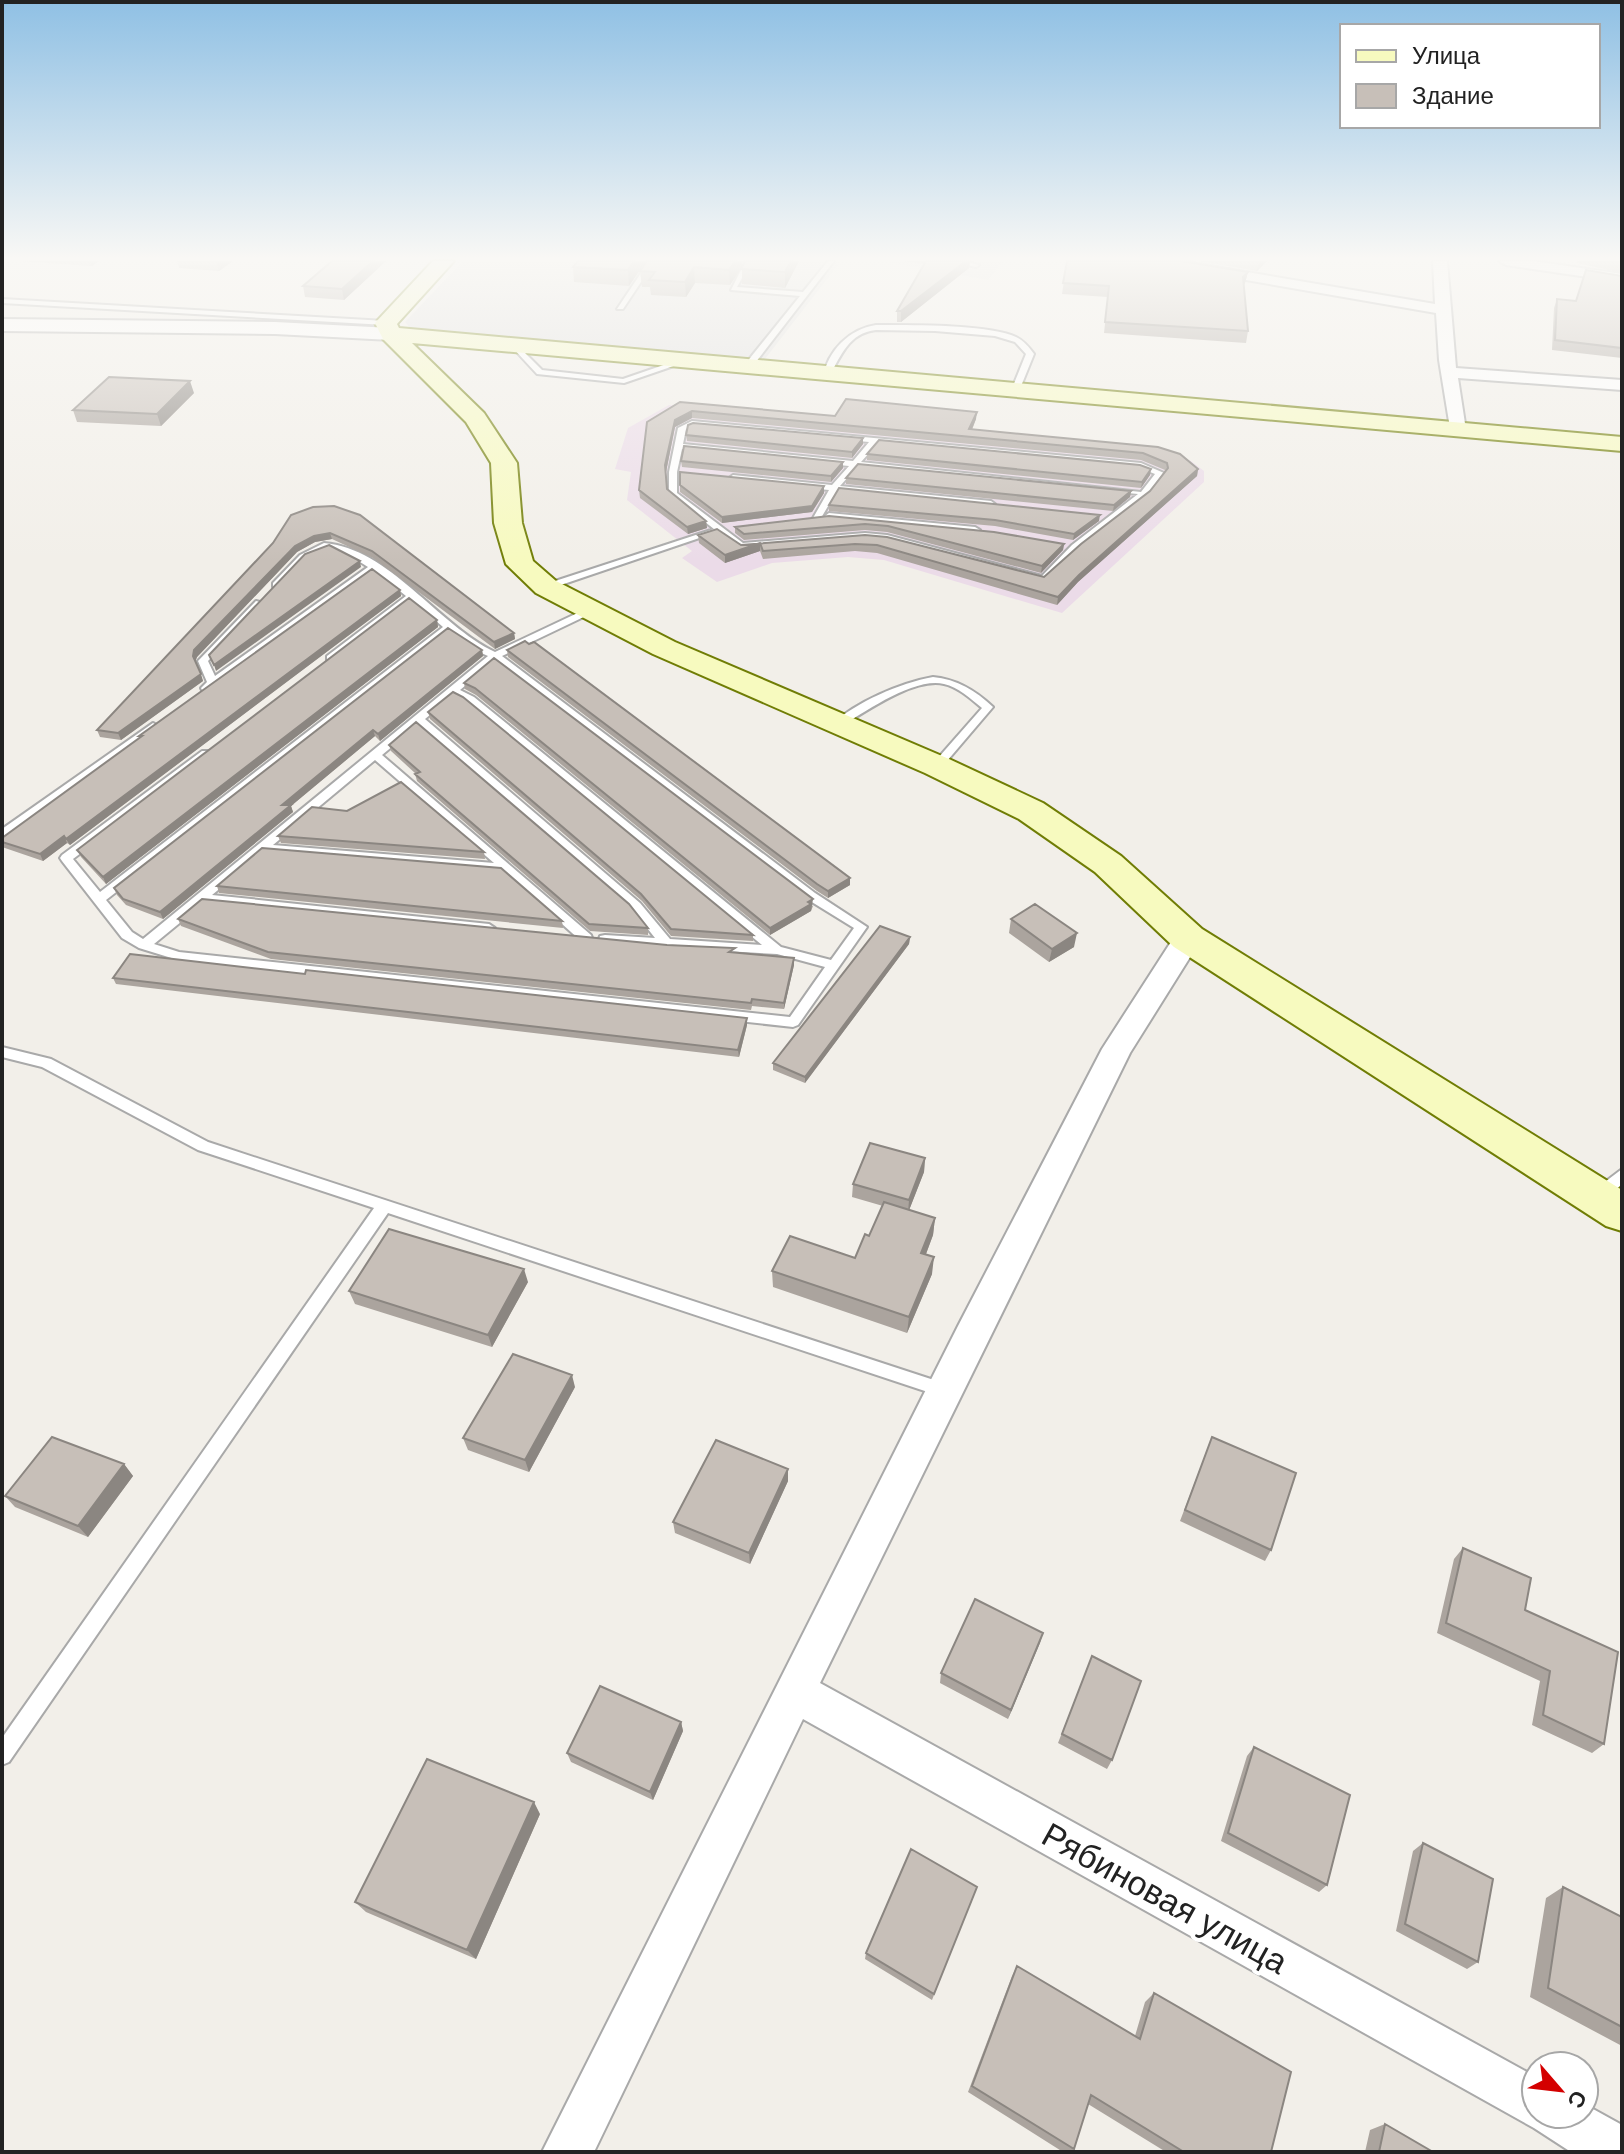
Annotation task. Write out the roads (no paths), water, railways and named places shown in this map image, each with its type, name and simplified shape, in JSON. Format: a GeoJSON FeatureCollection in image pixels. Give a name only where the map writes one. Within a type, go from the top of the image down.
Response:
{"type":"FeatureCollection","features":[{"type":"Feature","properties":{"kind":"main road"},"geometry":{"type":"LineString","coordinates":[[420,362],[475,418],[504,463],[508,523],[520,564],[546,587],[589,611],[1031,811],[1108,864],[1188,938],[1613,1195]]}},
{"type":"Feature","properties":{"kind":"main road"},"geometry":{"type":"LineString","coordinates":[[715,362],[826,375],[1622,444]]}},
{"type":"Feature","properties":{"kind":"street"},"geometry":{"type":"LineString","coordinates":[[1448,362],[1457,430]]}},
{"type":"Feature","properties":{"kind":"street"},"geometry":{"type":"LineString","coordinates":[[1449,372],[1622,385]]}},
{"type":"Feature","properties":{"kind":"street"},"geometry":{"type":"LineString","coordinates":[[567,2152],[943,1390],[1117,1049],[1188,938]]}},
{"type":"Feature","properties":{"kind":"street","name":"Рябиновая улица"},"geometry":{"type":"LineString","coordinates":[[794,1691],[1520,2095]]}},
{"type":"Feature","properties":{"kind":"street"},"geometry":{"type":"LineString","coordinates":[[1582,2130],[1621,2152]]}},
{"type":"Feature","properties":{"kind":"lane"},"geometry":{"type":"LineString","coordinates":[[749,365],[752,362]]}},
{"type":"Feature","properties":{"kind":"lane"},"geometry":{"type":"LineString","coordinates":[[826,375],[834,362]]}},
{"type":"Feature","properties":{"kind":"lane"},"geometry":{"type":"LineString","coordinates":[[1015,391],[1027,362]]}},
{"type":"Feature","properties":{"kind":"lane"},"geometry":{"type":"LineString","coordinates":[[692,423],[875,441],[1141,466],[1160,473],[1155,482],[1116,517],[1075,546],[1044,579],[887,538],[865,536],[741,546],[673,494],[673,472],[682,428],[692,423]]}},
{"type":"Feature","properties":{"kind":"lane"},"geometry":{"type":"LineString","coordinates":[[817,518],[835,487],[875,441]]}},
{"type":"Feature","properties":{"kind":"lane"},"geometry":{"type":"LineString","coordinates":[[678,446],[1141,493]]}},
{"type":"Feature","properties":{"kind":"lane"},"geometry":{"type":"LineString","coordinates":[[673,472],[688,474]]}},
{"type":"Feature","properties":{"kind":"lane"},"geometry":{"type":"LineString","coordinates":[[717,476],[1005,505]]}},
{"type":"Feature","properties":{"kind":"lane"},"geometry":{"type":"LineString","coordinates":[[803,519],[829,516],[981,531]]}},
{"type":"Feature","properties":{"kind":"lane"},"geometry":{"type":"LineString","coordinates":[[1100,516],[1116,517]]}},
{"type":"Feature","properties":{"kind":"lane"},"geometry":{"type":"LineString","coordinates":[[546,587],[721,529],[735,528]]}},
{"type":"Feature","properties":{"kind":"lane"},"geometry":{"type":"LineString","coordinates":[[1062,544],[1075,546]]}},
{"type":"Feature","properties":{"kind":"lane"},"geometry":{"type":"LineString","coordinates":[[213,683],[203,661],[302,556],[321,546],[331,545],[374,567],[413,595],[472,645],[495,656],[811,896],[861,927],[793,1022],[178,956],[144,945],[127,935],[66,858],[217,744]]}},
{"type":"Feature","properties":{"kind":"lane"},"geometry":{"type":"LineString","coordinates":[[200,692],[374,567]]}},
{"type":"Feature","properties":{"kind":"lane"},"geometry":{"type":"LineString","coordinates":[[318,669],[413,595]]}},
{"type":"Feature","properties":{"kind":"lane"},"geometry":{"type":"LineString","coordinates":[[144,945],[495,656],[589,611]]}},
{"type":"Feature","properties":{"kind":"lane"},"geometry":{"type":"LineString","coordinates":[[98,900],[450,626]]}},
{"type":"Feature","properties":{"kind":"lane"},"geometry":{"type":"LineString","coordinates":[[836,725],[891,692],[942,680],[951,683],[988,707],[937,766]]}},
{"type":"Feature","properties":{"kind":"lane"},"geometry":{"type":"LineString","coordinates":[[453,690],[470,699],[777,950]]}},
{"type":"Feature","properties":{"kind":"lane"},"geometry":{"type":"LineString","coordinates":[[2,835],[163,719]]}},
{"type":"Feature","properties":{"kind":"lane"},"geometry":{"type":"LineString","coordinates":[[418,719],[636,906],[668,945]]}},
{"type":"Feature","properties":{"kind":"lane"},"geometry":{"type":"LineString","coordinates":[[375,754],[586,938]]}},
{"type":"Feature","properties":{"kind":"lane"},"geometry":{"type":"LineString","coordinates":[[260,848],[507,868]]}},
{"type":"Feature","properties":{"kind":"lane"},"geometry":{"type":"LineString","coordinates":[[199,898],[509,930]]}},
{"type":"Feature","properties":{"kind":"lane"},"geometry":{"type":"LineString","coordinates":[[555,935],[777,950],[834,965]]}},
{"type":"Feature","properties":{"kind":"lane"},"geometry":{"type":"LineString","coordinates":[[2,1052],[46,1063],[203,1146],[943,1390]]}},
{"type":"Feature","properties":{"kind":"lane"},"geometry":{"type":"LineString","coordinates":[[2,1755],[384,1206]]}}]}
